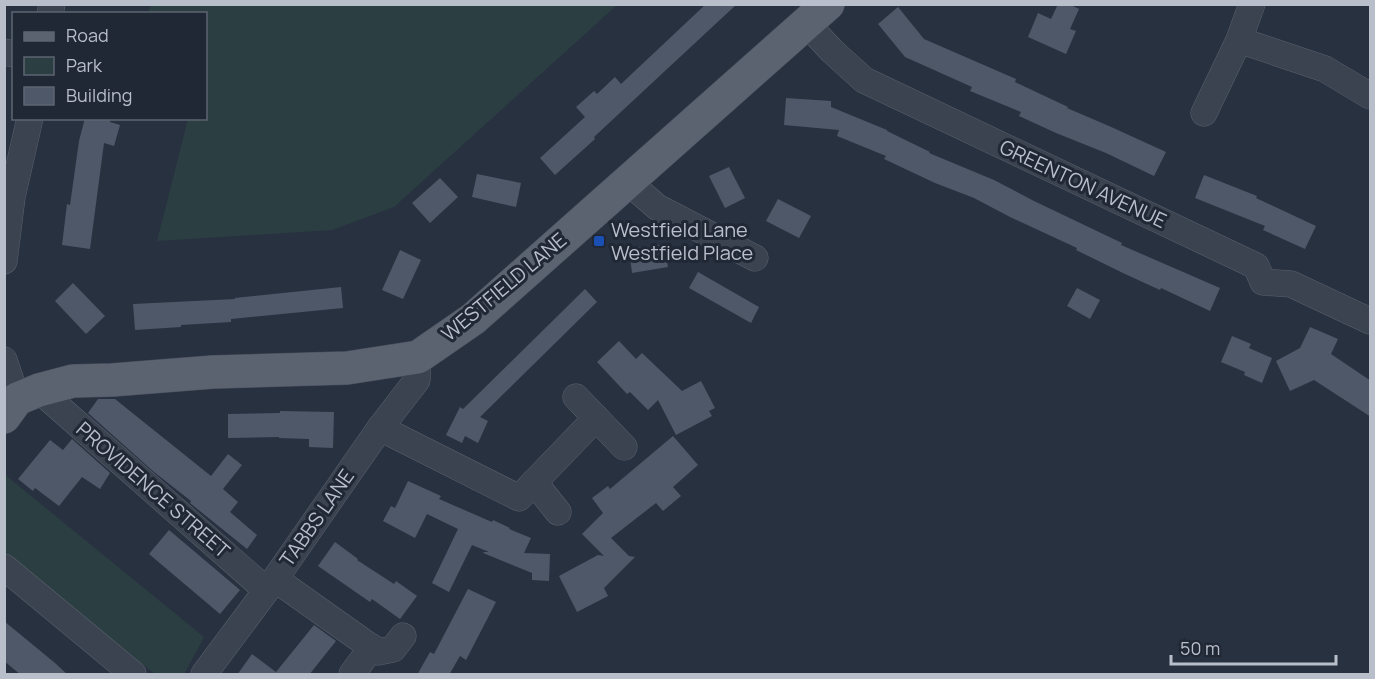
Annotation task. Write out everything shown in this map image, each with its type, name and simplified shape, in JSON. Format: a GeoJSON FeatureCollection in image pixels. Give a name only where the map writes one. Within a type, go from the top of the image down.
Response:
{"type":"FeatureCollection","features":[{"type":"Feature","properties":{"kind":"main road","name":"WESTFIELD LANE"},"geometry":{"type":"LineString","coordinates":[[20,402],[73,381],[213,372],[347,368],[418,357],[472,319],[817,14]]}},
{"type":"Feature","properties":{"kind":"street"},"geometry":{"type":"LineString","coordinates":[[1204,113],[1239,40],[1252,4]]}},
{"type":"Feature","properties":{"kind":"street","name":"GREENTON AVENUE"},"geometry":{"type":"LineString","coordinates":[[817,14],[832,51],[864,80],[1256,266],[1263,282],[1291,284],[1371,321]]}},
{"type":"Feature","properties":{"kind":"street"},"geometry":{"type":"LineString","coordinates":[[1239,40],[1325,69],[1371,96]]}},
{"type":"Feature","properties":{"kind":"street"},"geometry":{"type":"LineString","coordinates":[[4,261],[12,197],[30,120]]}},
{"type":"Feature","properties":{"kind":"street"},"geometry":{"type":"LineString","coordinates":[[627,181],[657,207],[755,258]]}},
{"type":"Feature","properties":{"kind":"street","name":"TABBS LANE"},"geometry":{"type":"LineString","coordinates":[[204,675],[380,428],[417,380],[418,357]]}},
{"type":"Feature","properties":{"kind":"street"},"geometry":{"type":"LineString","coordinates":[[4,360],[20,402]]}},
{"type":"Feature","properties":{"kind":"street"},"geometry":{"type":"LineString","coordinates":[[576,397],[624,447]]}},
{"type":"Feature","properties":{"kind":"street","name":"PROVIDENCE STREET"},"geometry":{"type":"LineString","coordinates":[[20,402],[270,584],[375,650]]}},
{"type":"Feature","properties":{"kind":"street"},"geometry":{"type":"LineString","coordinates":[[380,428],[519,498],[596,418]]}},
{"type":"Feature","properties":{"kind":"street"},"geometry":{"type":"LineString","coordinates":[[534,482],[558,512]]}},
{"type":"Feature","properties":{"kind":"street"},"geometry":{"type":"LineString","coordinates":[[4,567],[132,675]]}},
{"type":"Feature","properties":{"kind":"street"},"geometry":{"type":"LineString","coordinates":[[352,675],[375,650],[393,649],[403,636]]}},
{"type":"Feature","properties":{"kind":"green space"},"geometry":{"type":"Polygon","coordinates":[[[151,4],[617,4],[394,207],[332,230],[157,241],[188,120],[207,120],[207,12],[148,12],[151,4]]]}},
{"type":"Feature","properties":{"kind":"green space"},"geometry":{"type":"Polygon","coordinates":[[[4,474],[204,637],[184,674],[155,674],[5,554],[4,474]]]}},
{"type":"Feature","properties":{"kind":"building"},"geometry":{"type":"Polygon","coordinates":[[[706,4],[737,4],[555,175],[540,158],[585,117],[576,107],[594,91],[597,94],[615,77],[621,84],[706,4]]]}},
{"type":"Feature","properties":{"kind":"building"},"geometry":{"type":"Polygon","coordinates":[[[1058,4],[1069,4],[1079,9],[1070,29],[1076,31],[1066,54],[1028,37],[1038,13],[1051,19],[1058,4]]]}},
{"type":"Feature","properties":{"kind":"building"},"geometry":{"type":"Polygon","coordinates":[[[898,7],[924,39],[1016,79],[1015,82],[1067,108],[1166,152],[1154,176],[1019,116],[1021,112],[970,91],[972,87],[905,57],[878,24],[898,7]]]}},
{"type":"Feature","properties":{"kind":"building"},"geometry":{"type":"Polygon","coordinates":[[[786,98],[831,101],[831,107],[887,130],[929,153],[994,180],[1122,243],[1121,245],[1220,288],[1210,311],[1125,274],[974,198],[884,159],[886,156],[837,136],[839,130],[784,125],[786,98]]]}},
{"type":"Feature","properties":{"kind":"building"},"geometry":{"type":"Polygon","coordinates":[[[84,120],[110,120],[110,122],[120,125],[114,146],[104,143],[90,249],[62,245],[84,120]]]}},
{"type":"Feature","properties":{"kind":"building"},"geometry":{"type":"Polygon","coordinates":[[[729,167],[745,198],[725,208],[709,176],[729,167]]]}},
{"type":"Feature","properties":{"kind":"building"},"geometry":{"type":"Polygon","coordinates":[[[477,174],[521,183],[516,207],[472,197],[477,174]]]}},
{"type":"Feature","properties":{"kind":"building"},"geometry":{"type":"Polygon","coordinates":[[[1204,175],[1257,196],[1256,198],[1316,226],[1305,249],[1263,230],[1265,226],[1195,198],[1204,175]]]}},
{"type":"Feature","properties":{"kind":"building"},"geometry":{"type":"Polygon","coordinates":[[[440,178],[458,197],[430,223],[412,203],[440,178]]]}},
{"type":"Feature","properties":{"kind":"building"},"geometry":{"type":"Polygon","coordinates":[[[778,199],[811,216],[799,238],[766,221],[778,199]]]}},
{"type":"Feature","properties":{"kind":"building"},"geometry":{"type":"Polygon","coordinates":[[[664,244],[668,267],[632,273],[629,249],[664,244]]]}},
{"type":"Feature","properties":{"kind":"building"},"geometry":{"type":"Polygon","coordinates":[[[400,250],[421,260],[403,299],[382,290],[400,250]]]}},
{"type":"Feature","properties":{"kind":"building"},"geometry":{"type":"Polygon","coordinates":[[[698,272],[759,307],[751,323],[689,288],[698,272]]]}},
{"type":"Feature","properties":{"kind":"building"},"geometry":{"type":"Polygon","coordinates":[[[73,283],[105,316],[86,334],[55,301],[73,283]]]}},
{"type":"Feature","properties":{"kind":"building"},"geometry":{"type":"Polygon","coordinates":[[[341,287],[343,308],[231,319],[231,322],[135,330],[133,304],[235,299],[341,287]]]}},
{"type":"Feature","properties":{"kind":"building"},"geometry":{"type":"Polygon","coordinates":[[[1077,288],[1100,300],[1090,319],[1067,306],[1077,288]]]}},
{"type":"Feature","properties":{"kind":"building"},"geometry":{"type":"Polygon","coordinates":[[[585,289],[597,302],[480,417],[488,421],[478,443],[465,436],[462,443],[446,435],[460,407],[463,409],[585,289]]]}},
{"type":"Feature","properties":{"kind":"building"},"geometry":{"type":"Polygon","coordinates":[[[1310,327],[1338,339],[1331,354],[1371,381],[1371,417],[1314,380],[1290,391],[1276,361],[1300,348],[1310,327]]]}},
{"type":"Feature","properties":{"kind":"building"},"geometry":{"type":"Polygon","coordinates":[[[1232,336],[1251,344],[1249,348],[1272,358],[1262,383],[1244,375],[1245,372],[1221,362],[1232,336]]]}},
{"type":"Feature","properties":{"kind":"building"},"geometry":{"type":"Polygon","coordinates":[[[619,341],[636,359],[642,353],[682,391],[701,381],[715,408],[709,411],[712,416],[676,435],[658,400],[648,410],[630,392],[627,394],[597,362],[619,341]]]}},
{"type":"Feature","properties":{"kind":"building"},"geometry":{"type":"Polygon","coordinates":[[[98,399],[115,399],[211,476],[228,454],[242,465],[223,489],[238,502],[230,512],[257,535],[247,549],[190,503],[191,501],[154,472],[88,413],[98,399]]]}},
{"type":"Feature","properties":{"kind":"building"},"geometry":{"type":"Polygon","coordinates":[[[280,411],[334,412],[333,448],[309,447],[309,439],[228,438],[228,414],[280,413],[280,411]]]}},
{"type":"Feature","properties":{"kind":"building"},"geometry":{"type":"Polygon","coordinates":[[[673,436],[698,465],[673,487],[681,496],[663,511],[656,503],[611,538],[629,556],[635,557],[604,588],[608,596],[577,612],[559,576],[598,555],[604,556],[582,534],[603,513],[592,498],[608,486],[610,489],[673,436]]]}},
{"type":"Feature","properties":{"kind":"building"},"geometry":{"type":"Polygon","coordinates":[[[72,439],[110,473],[100,489],[82,477],[59,506],[35,488],[33,491],[18,479],[50,440],[63,450],[72,439]]]}},
{"type":"Feature","properties":{"kind":"building"},"geometry":{"type":"Polygon","coordinates":[[[408,481],[441,496],[439,499],[531,538],[524,553],[550,554],[549,581],[532,580],[532,573],[483,553],[489,552],[472,545],[449,592],[432,583],[458,529],[427,514],[415,538],[383,521],[391,506],[395,508],[408,481]]]}},
{"type":"Feature","properties":{"kind":"building"},"geometry":{"type":"Polygon","coordinates":[[[169,530],[240,590],[220,614],[149,554],[169,530]]]}},
{"type":"Feature","properties":{"kind":"building"},"geometry":{"type":"Polygon","coordinates":[[[335,542],[357,560],[394,584],[396,581],[417,596],[400,619],[372,599],[370,602],[318,566],[335,542]]]}},
{"type":"Feature","properties":{"kind":"building"},"geometry":{"type":"Polygon","coordinates":[[[468,589],[496,602],[466,660],[460,656],[449,675],[417,675],[430,652],[434,654],[468,589]]]}},
{"type":"Feature","properties":{"kind":"building"},"geometry":{"type":"Polygon","coordinates":[[[4,621],[68,675],[21,675],[4,661],[4,621]]]}},
{"type":"Feature","properties":{"kind":"building"},"geometry":{"type":"Polygon","coordinates":[[[314,625],[336,641],[309,675],[237,675],[252,654],[276,672],[314,625]]]}},
{"type":"Feature","properties":{"kind":"place","name":"Westfield Lane Westfield Place"},"geometry":{"type":"Point","coordinates":[599,241]}}]}
